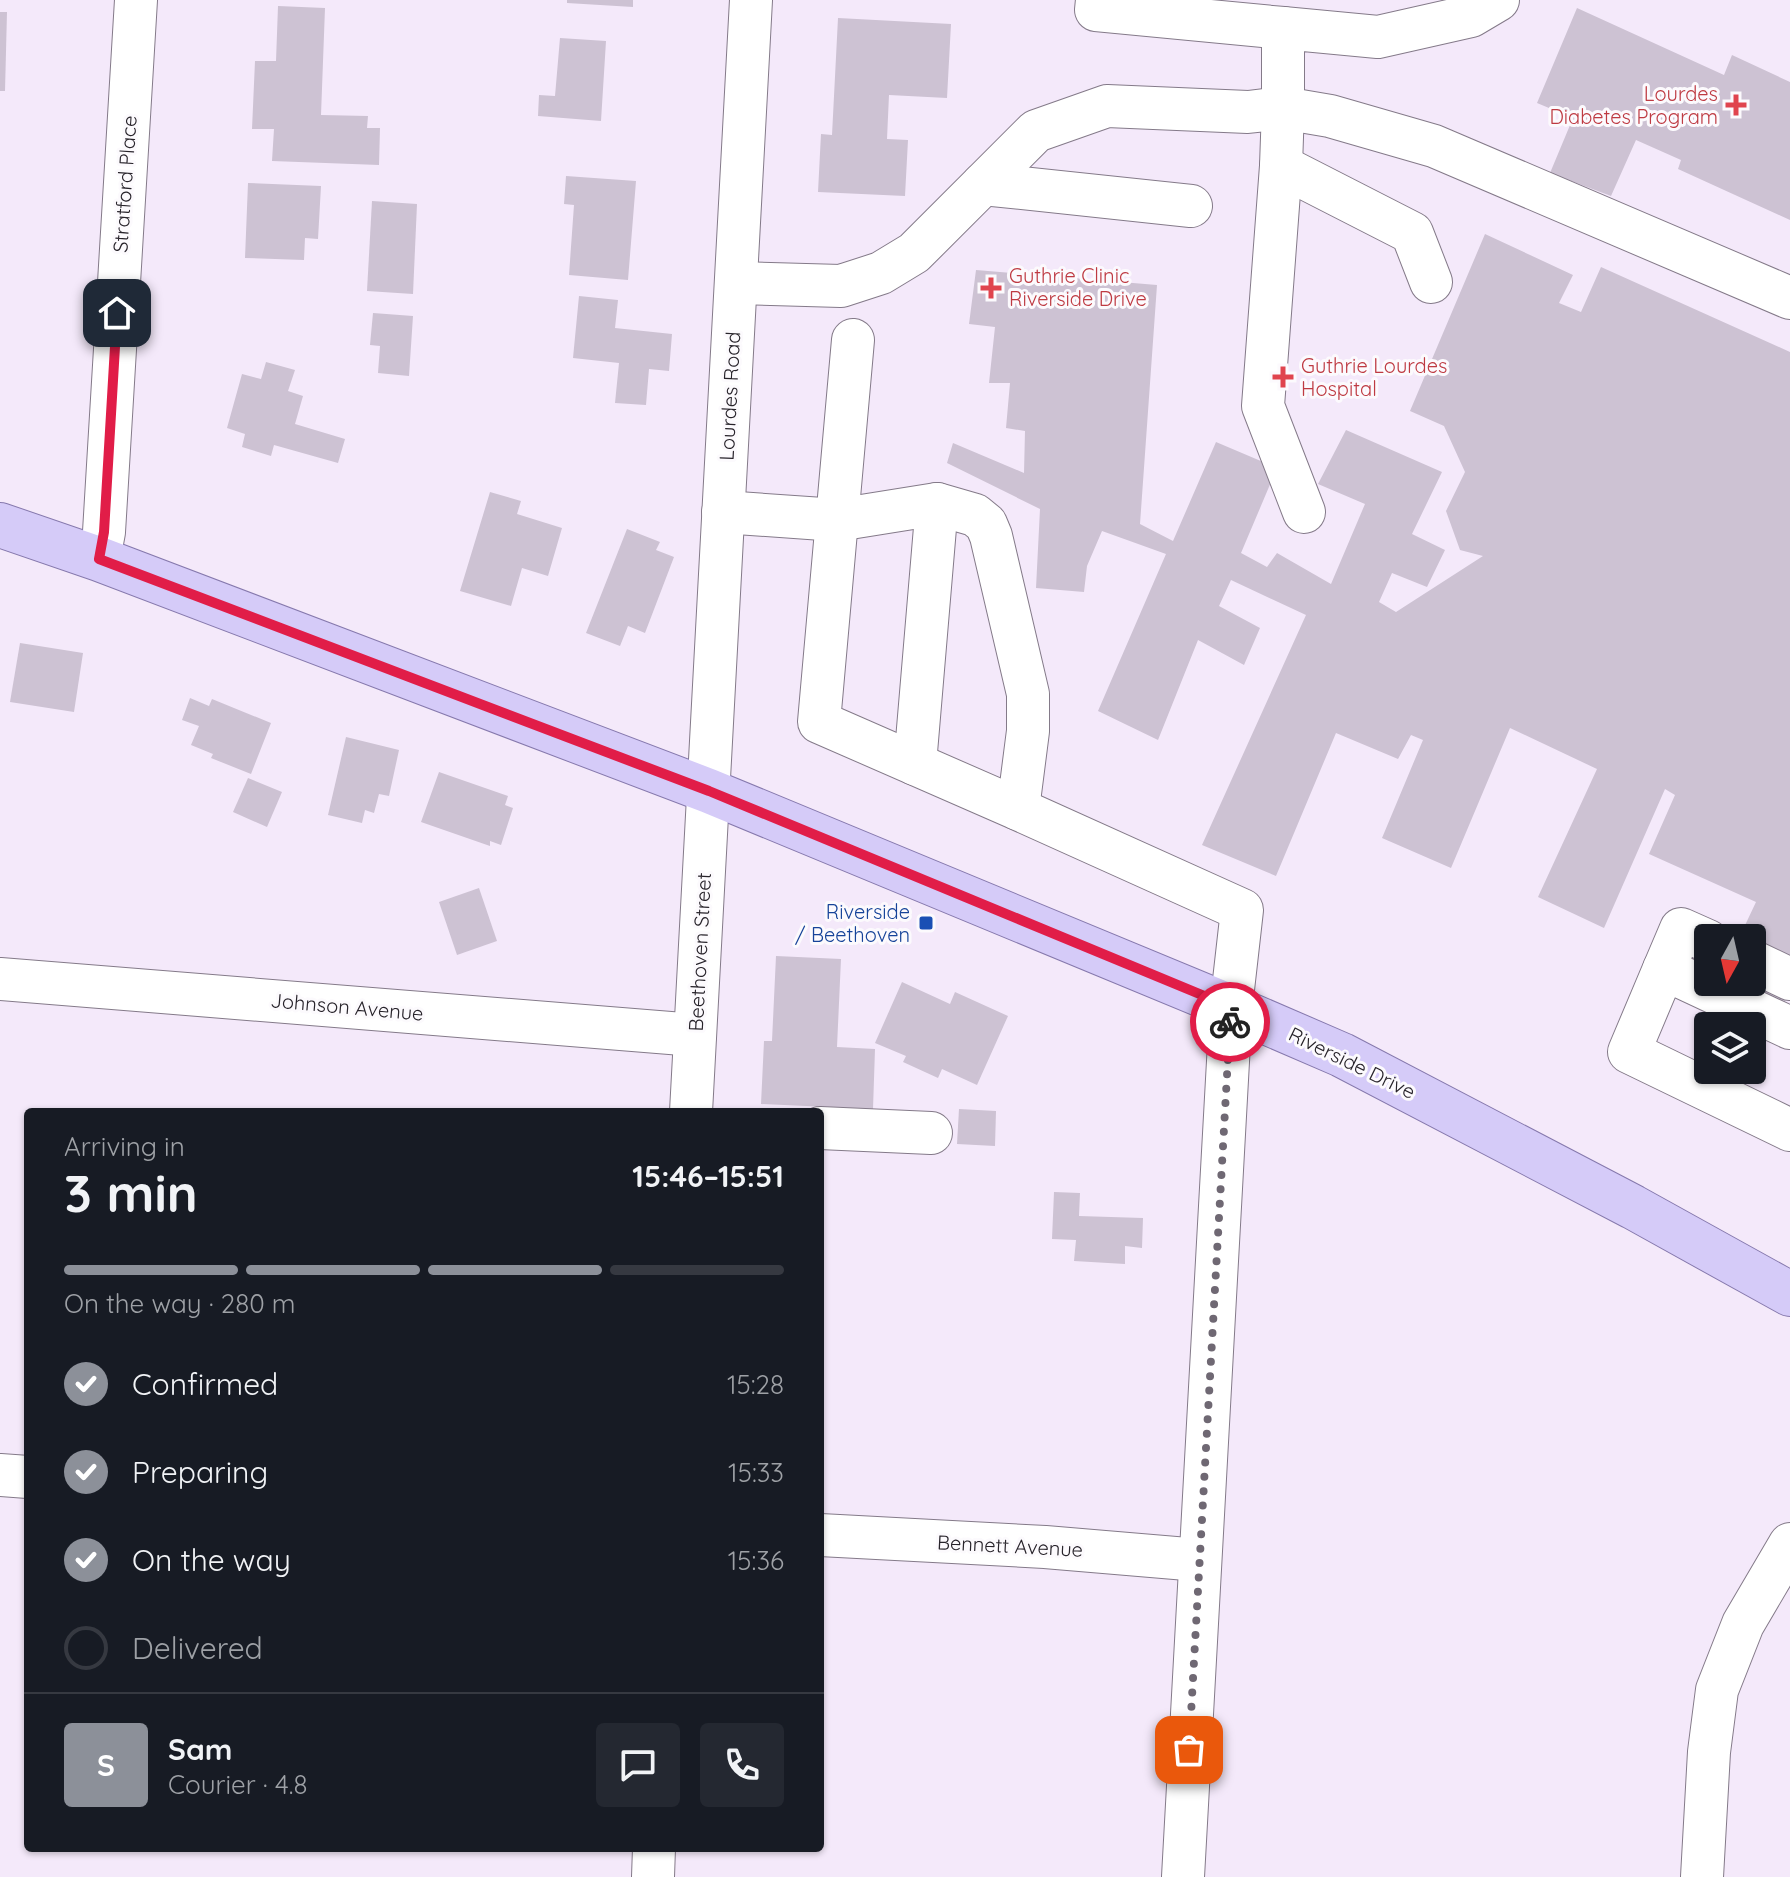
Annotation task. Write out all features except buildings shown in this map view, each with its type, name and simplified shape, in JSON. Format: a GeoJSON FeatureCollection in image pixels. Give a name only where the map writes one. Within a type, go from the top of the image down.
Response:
{"type":"FeatureCollection","features":[{"type":"Feature","properties":{"kind":"main road","name":"Riverside Drive"},"geometry":{"type":"LineString","coordinates":[[0,525],[99,559],[709,791],[1231,1007],[1342,1055],[1633,1207],[1790,1294]]}},
{"type":"Feature","properties":{"kind":"street","name":"Stratford Place"},"geometry":{"type":"LineString","coordinates":[[99,559],[104,532],[136,0]]}},
{"type":"Feature","properties":{"kind":"street","name":"Lourdes Road"},"geometry":{"type":"LineString","coordinates":[[709,791],[751,0]]}},
{"type":"Feature","properties":{"kind":"street"},"geometry":{"type":"LineString","coordinates":[[1097,0],[1096,10],[1378,37],[1471,16],[1498,0]]}},
{"type":"Feature","properties":{"kind":"street"},"geometry":{"type":"LineString","coordinates":[[1283,28],[1281,166],[1263,406],[1304,512]]}},
{"type":"Feature","properties":{"kind":"street"},"geometry":{"type":"LineString","coordinates":[[736,283],[841,286],[881,273],[914,253],[1036,131],[1107,106],[1248,112],[1283,108],[1330,116],[1434,146],[1790,298]]}},
{"type":"Feature","properties":{"kind":"street"},"geometry":{"type":"LineString","coordinates":[[1281,166],[1412,233],[1431,282]]}},
{"type":"Feature","properties":{"kind":"street"},"geometry":{"type":"LineString","coordinates":[[983,184],[1191,206]]}},
{"type":"Feature","properties":{"kind":"street"},"geometry":{"type":"LineString","coordinates":[[853,340],[819,722],[1242,910],[1231,1007],[1183,1877]]}},
{"type":"Feature","properties":{"kind":"street"},"geometry":{"type":"LineString","coordinates":[[723,512],[837,520],[937,504],[975,515],[986,524],[1028,694],[1028,731],[1018,809]]}},
{"type":"Feature","properties":{"kind":"street"},"geometry":{"type":"LineString","coordinates":[[915,764],[937,504]]}},
{"type":"Feature","properties":{"kind":"street","name":"Beethoven Street"},"geometry":{"type":"LineString","coordinates":[[691,1108],[709,791]]}},
{"type":"Feature","properties":{"kind":"street"},"geometry":{"type":"LineString","coordinates":[[1694,935],[1681,929],[1629,1052],[1790,1130]]}},
{"type":"Feature","properties":{"kind":"street"},"geometry":{"type":"LineString","coordinates":[[1766,968],[1790,979]]}},
{"type":"Feature","properties":{"kind":"street"},"geometry":{"type":"LineString","coordinates":[[1664,969],[1790,1028]]}},
{"type":"Feature","properties":{"kind":"street","name":"Johnson Avenue"},"geometry":{"type":"LineString","coordinates":[[0,979],[695,1035]]}},
{"type":"Feature","properties":{"kind":"street"},"geometry":{"type":"LineString","coordinates":[[824,1128],[931,1133]]}},
{"type":"Feature","properties":{"kind":"street"},"geometry":{"type":"LineString","coordinates":[[0,1475],[24,1477]]}},
{"type":"Feature","properties":{"kind":"street","name":"Bennett Avenue"},"geometry":{"type":"LineString","coordinates":[[824,1535],[1045,1547],[1199,1560]]}},
{"type":"Feature","properties":{"kind":"street"},"geometry":{"type":"LineString","coordinates":[[1702,1877],[1709,1752],[1717,1690],[1743,1624],[1790,1544]]}},
{"type":"Feature","properties":{"kind":"street"},"geometry":{"type":"LineString","coordinates":[[653,1877],[654,1852]]}},
{"type":"Feature","properties":{"kind":"way so far"},"geometry":{"type":"LineString","coordinates":[[1189,1750],[1230,1022]]}},
{"type":"Feature","properties":{"kind":"place","name":"Lourdes Diabetes Program"},"geometry":{"type":"Point","coordinates":[1736,105]}},
{"type":"Feature","properties":{"kind":"place","name":"Guthrie Clinic Riverside Drive"},"geometry":{"type":"Point","coordinates":[991,288]}},
{"type":"Feature","properties":{"kind":"place","name":"Guthrie Lourdes Hospital"},"geometry":{"type":"Point","coordinates":[1283,377]}},
{"type":"Feature","properties":{"kind":"place","name":"Riverside / Beethoven"},"geometry":{"type":"Point","coordinates":[926,923]}},
{"type":"Feature","properties":{"kind":"route"},"geometry":{"type":"LineString","coordinates":[[117,313],[104,532],[99,559],[709,791],[1231,1007],[1230,1022]]}}]}
